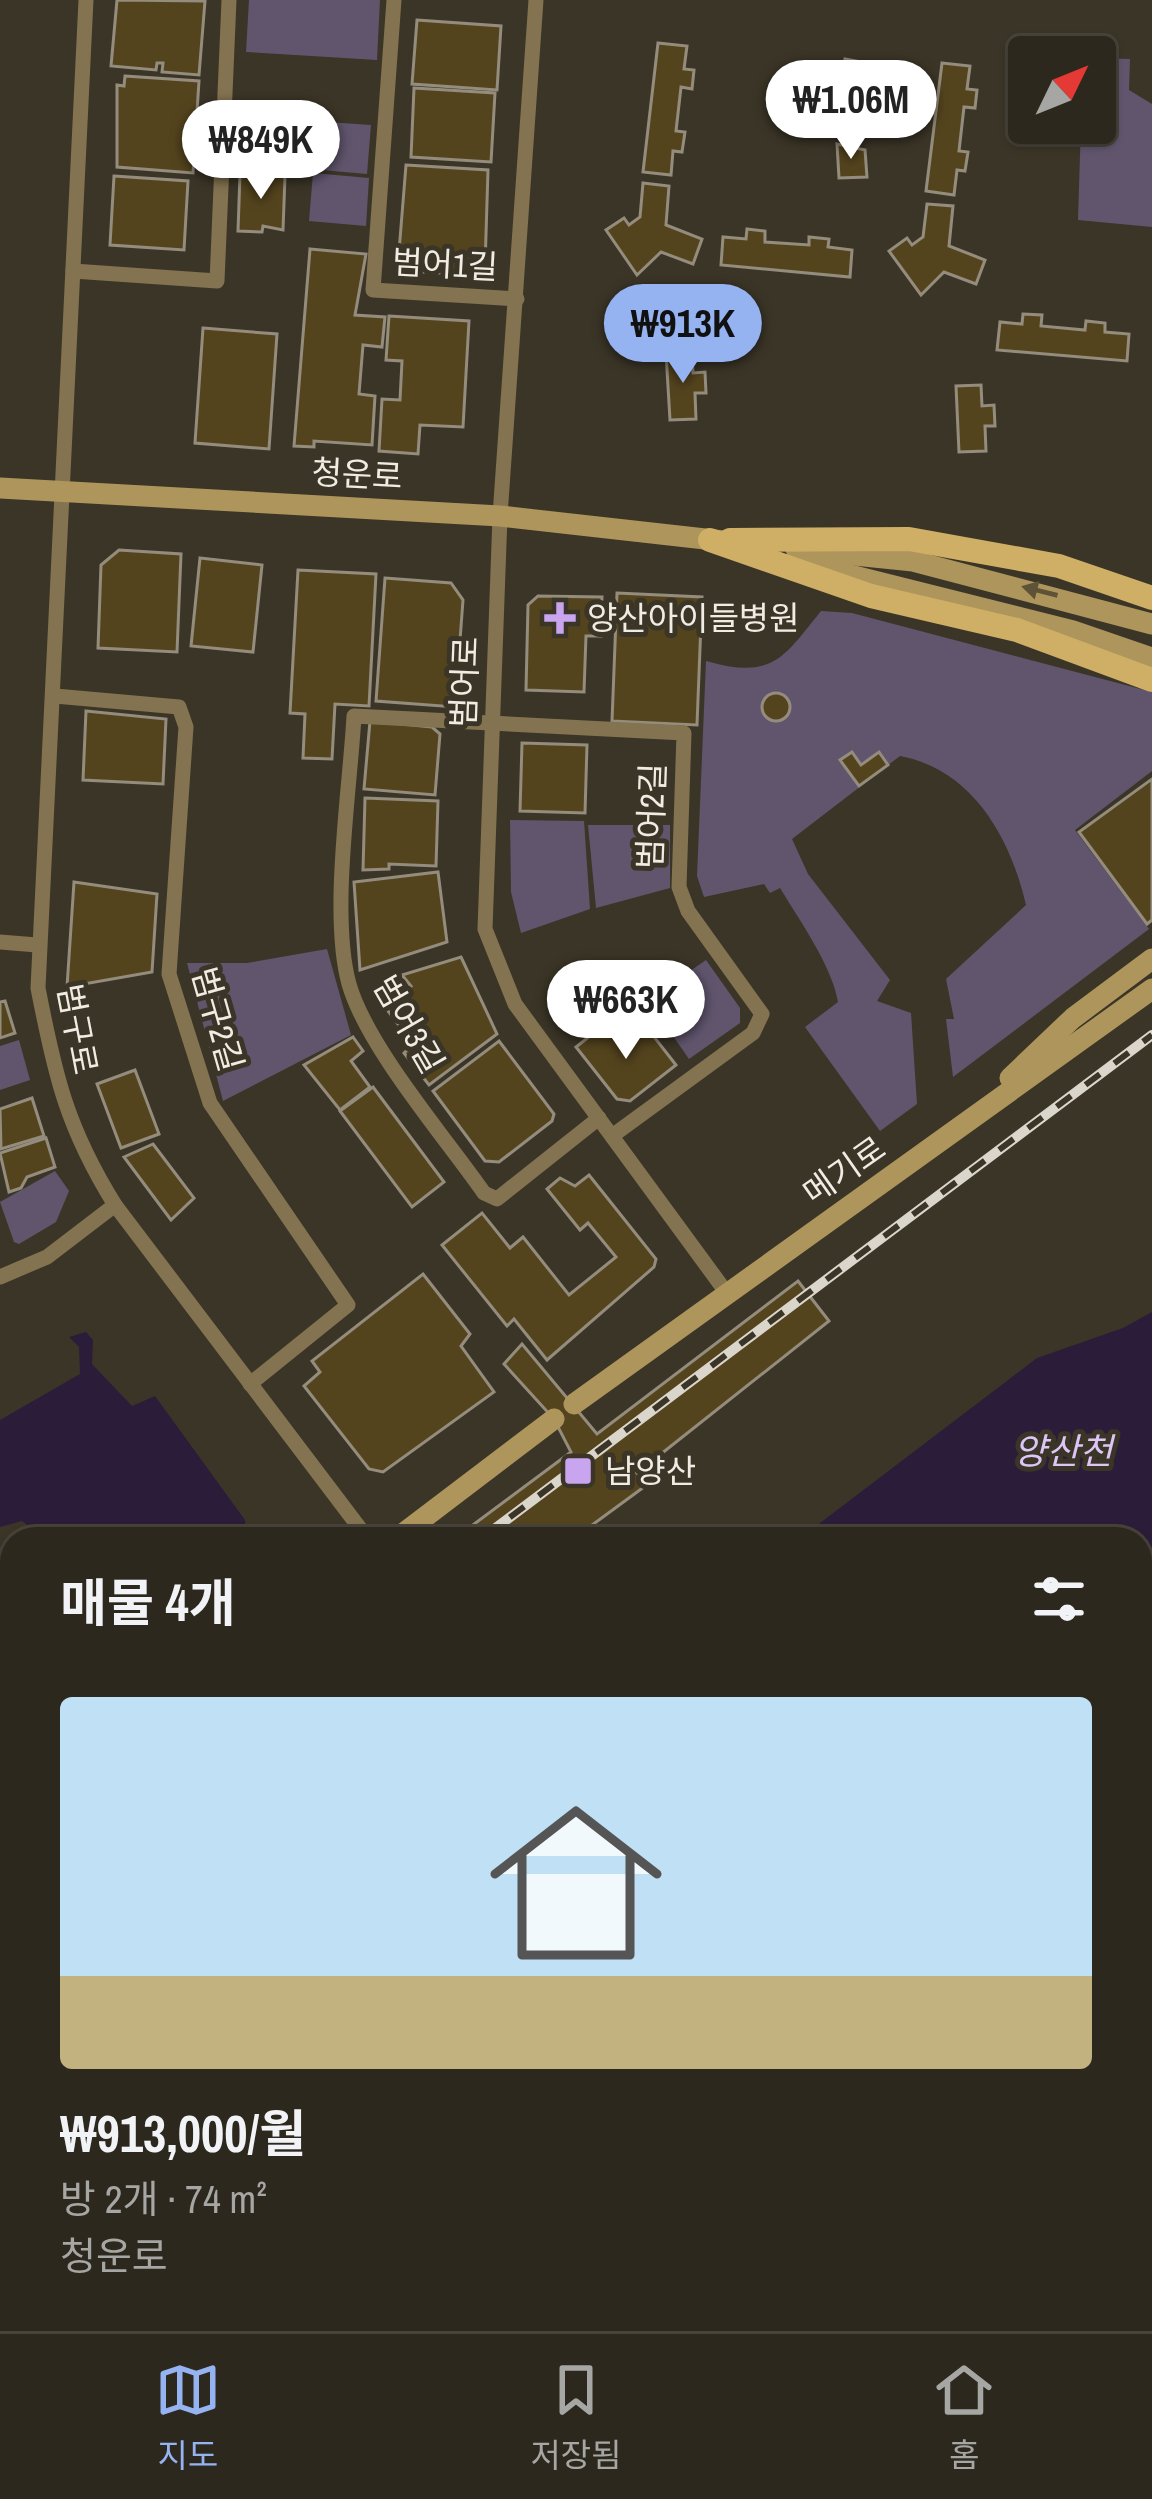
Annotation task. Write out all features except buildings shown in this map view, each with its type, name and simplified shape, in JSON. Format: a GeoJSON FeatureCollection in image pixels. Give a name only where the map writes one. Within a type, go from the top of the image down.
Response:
{"type":"FeatureCollection","features":[{"type":"Feature","properties":{"kind":"main road"},"geometry":{"type":"LineString","coordinates":[[710,540],[909,539],[1059,566],[1152,598]]}},
{"type":"Feature","properties":{"kind":"main road"},"geometry":{"type":"LineString","coordinates":[[710,540],[872,596],[1017,630],[1152,680]]}},
{"type":"Feature","properties":{"kind":"street","name":"범구로"},"geometry":{"type":"LineString","coordinates":[[86,0],[66,491],[38,988],[57,1086],[78,1146],[115,1205],[359,1527]]}},
{"type":"Feature","properties":{"kind":"street"},"geometry":{"type":"LineString","coordinates":[[73,271],[217,280],[230,0]]}},
{"type":"Feature","properties":{"kind":"street","name":"범어1길"},"geometry":{"type":"LineString","coordinates":[[394,0],[373,290],[517,298]]}},
{"type":"Feature","properties":{"kind":"street","name":"범어로"},"geometry":{"type":"LineString","coordinates":[[536,0],[500,516],[485,929],[515,1004],[726,1292]]}},
{"type":"Feature","properties":{"kind":"street","name":"청운로"},"geometry":{"type":"LineString","coordinates":[[0,488],[500,516],[710,540]]}},
{"type":"Feature","properties":{"kind":"street"},"geometry":{"type":"LineString","coordinates":[[710,540],[913,561],[1152,625]]}},
{"type":"Feature","properties":{"kind":"street"},"geometry":{"type":"LineString","coordinates":[[710,540],[1073,631],[1152,658]]}},
{"type":"Feature","properties":{"kind":"street","name":"범구2길"},"geometry":{"type":"LineString","coordinates":[[55,696],[179,707],[186,727],[169,974],[211,1103],[348,1305],[250,1384]]}},
{"type":"Feature","properties":{"kind":"street","name":"범어3길"},"geometry":{"type":"LineString","coordinates":[[493,724],[354,716],[342,944],[350,985],[365,1022],[484,1193],[497,1199],[599,1118]]}},
{"type":"Feature","properties":{"kind":"street","name":"범어2길"},"geometry":{"type":"LineString","coordinates":[[493,724],[684,733],[679,887],[688,911],[762,1014],[753,1034],[612,1136]]}},
{"type":"Feature","properties":{"kind":"street"},"geometry":{"type":"LineString","coordinates":[[0,942],[37,945]]}},
{"type":"Feature","properties":{"kind":"street"},"geometry":{"type":"LineString","coordinates":[[944,1139],[1073,1018],[1152,959]]}},
{"type":"Feature","properties":{"kind":"street","name":"메기로"},"geometry":{"type":"LineString","coordinates":[[574,1404],[1152,989]]}},
{"type":"Feature","properties":{"kind":"street"},"geometry":{"type":"LineString","coordinates":[[0,1277],[47,1257],[115,1205]]}},
{"type":"Feature","properties":{"kind":"street"},"geometry":{"type":"LineString","coordinates":[[412,1527],[554,1419]]}},
{"type":"Feature","properties":{"kind":"shaded area"},"geometry":{"type":"Polygon","coordinates":[[[249,0],[380,0],[377,60],[246,52],[249,0]]]}},
{"type":"Feature","properties":{"kind":"shaded area"},"geometry":{"type":"Polygon","coordinates":[[[1116,59],[1130,59],[1129,90],[1152,104],[1152,227],[1078,220],[1080,144],[1116,144],[1116,59]]]}},
{"type":"Feature","properties":{"kind":"shaded area"},"geometry":{"type":"Polygon","coordinates":[[[314,121],[371,125],[367,174],[310,169],[314,121]]]}},
{"type":"Feature","properties":{"kind":"shaded area"},"geometry":{"type":"Polygon","coordinates":[[[313,173],[369,178],[366,226],[309,221],[313,173]]]}},
{"type":"Feature","properties":{"kind":"shaded area"},"geometry":{"type":"Polygon","coordinates":[[[821,611],[852,613],[1152,692],[1152,771],[1075,830],[1149,929],[953,1077],[946,1019],[954,1019],[946,979],[1026,905],[1010,856],[985,811],[949,776],[900,756],[792,839],[808,874],[890,980],[877,1001],[911,1013],[917,1104],[880,1131],[805,1027],[838,1002],[822,959],[780,888],[770,893],[764,884],[704,897],[697,876],[706,661],[747,668],[774,661],[821,611]]]}},
{"type":"Feature","properties":{"kind":"shaded area"},"geometry":{"type":"Polygon","coordinates":[[[510,820],[584,821],[590,909],[521,933],[511,892],[510,820]]]}},
{"type":"Feature","properties":{"kind":"shaded area"},"geometry":{"type":"Polygon","coordinates":[[[588,825],[670,825],[670,888],[596,908],[588,825]]]}},
{"type":"Feature","properties":{"kind":"shaded area"},"geometry":{"type":"Polygon","coordinates":[[[327,949],[351,1035],[223,1101],[187,963],[247,963],[327,949]]]}},
{"type":"Feature","properties":{"kind":"shaded area"},"geometry":{"type":"Polygon","coordinates":[[[706,960],[740,1008],[740,1023],[689,1059],[648,1000],[706,960]]]}},
{"type":"Feature","properties":{"kind":"shaded area"},"geometry":{"type":"Polygon","coordinates":[[[19,1040],[30,1080],[0,1090],[0,1046],[19,1040]]]}},
{"type":"Feature","properties":{"kind":"shaded area"},"geometry":{"type":"Polygon","coordinates":[[[55,1171],[69,1191],[56,1222],[19,1244],[14,1242],[0,1202],[55,1171]]]}},
{"type":"Feature","properties":{"kind":"water","name":"양산천"},"geometry":{"type":"Polygon","coordinates":[[[1152,1312],[1152,1527],[815,1527],[1037,1358],[1123,1328],[1152,1312]]]}},
{"type":"Feature","properties":{"kind":"water"},"geometry":{"type":"Polygon","coordinates":[[[86,1332],[93,1340],[92,1364],[132,1406],[155,1396],[245,1520],[245,1527],[30,1527],[22,1521],[0,1527],[0,1420],[80,1374],[79,1347],[69,1337],[86,1332]]]}},
{"type":"Feature","properties":{"kind":"railway"},"geometry":{"type":"LineString","coordinates":[[497,1527],[1152,1035]]}},
{"type":"Feature","properties":{"kind":"place","name":"양산아이들병원"},"geometry":{"type":"Point","coordinates":[560,618]}},
{"type":"Feature","properties":{"kind":"place","name":"남양산"},"geometry":{"type":"Point","coordinates":[578,1471]}}]}
